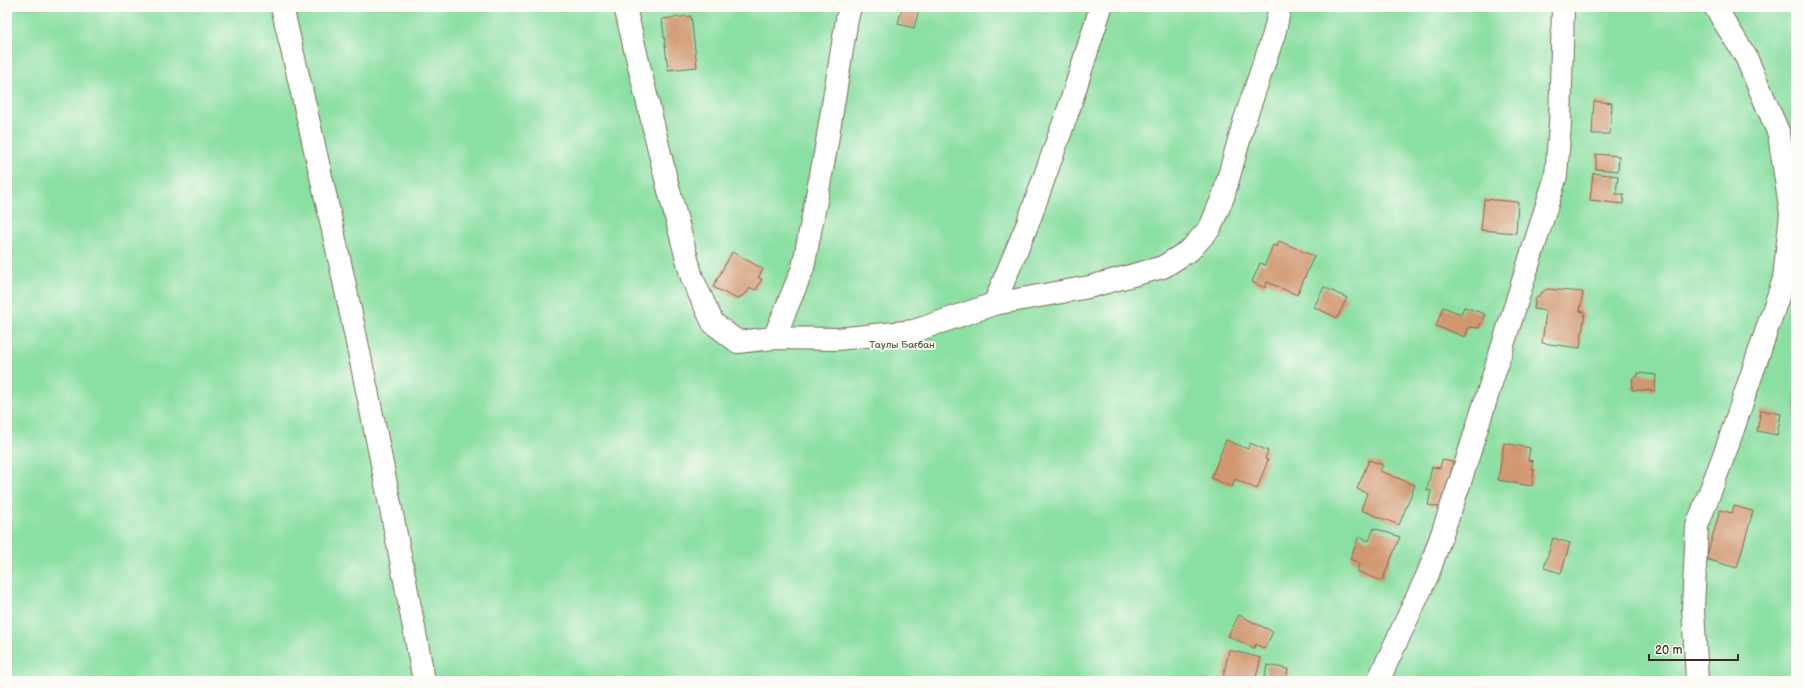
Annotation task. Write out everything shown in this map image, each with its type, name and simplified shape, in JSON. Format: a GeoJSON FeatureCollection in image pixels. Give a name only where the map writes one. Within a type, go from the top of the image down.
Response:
{"type":"FeatureCollection","features":[{"type":"Feature","properties":{"kind":"street"},"geometry":{"type":"LineString","coordinates":[[282,7],[310,125],[362,368],[424,681]]}},
{"type":"Feature","properties":{"kind":"street"},"geometry":{"type":"LineString","coordinates":[[625,7],[666,179],[692,278],[713,323],[738,342],[774,338],[837,340],[914,331],[994,304],[1089,287],[1163,267],[1190,250],[1210,228],[1223,197],[1245,119],[1274,34],[1280,7]]}},
{"type":"Feature","properties":{"kind":"street"},"geometry":{"type":"LineString","coordinates":[[774,338],[803,268],[825,154],[846,19],[850,7]]}},
{"type":"Feature","properties":{"kind":"street"},"geometry":{"type":"LineString","coordinates":[[994,304],[1031,216],[1068,111],[1101,7]]}},
{"type":"Feature","properties":{"kind":"street"},"geometry":{"type":"LineString","coordinates":[[1378,681],[1428,574],[1460,482],[1556,176],[1560,124],[1563,7]]}},
{"type":"Feature","properties":{"kind":"street"},"geometry":{"type":"LineString","coordinates":[[1697,681],[1693,608],[1697,526],[1727,447],[1784,279],[1791,213],[1779,134],[1746,57],[1715,7]]}},
{"type":"Feature","properties":{"kind":"green space","name":"Таулы Бағбан"},"geometry":{"type":"Polygon","coordinates":[[[7,7],[1796,7],[1796,681],[7,681],[7,7]]]}},
{"type":"Feature","properties":{"kind":"building"},"geometry":{"type":"Polygon","coordinates":[[[902,7],[919,9],[914,28],[898,24],[902,7]]]}},
{"type":"Feature","properties":{"kind":"building"},"geometry":{"type":"Polygon","coordinates":[[[691,16],[697,67],[668,70],[662,19],[691,16]]]}},
{"type":"Feature","properties":{"kind":"building"},"geometry":{"type":"Polygon","coordinates":[[[1594,101],[1612,103],[1610,134],[1592,134],[1594,101]]]}},
{"type":"Feature","properties":{"kind":"building"},"geometry":{"type":"Polygon","coordinates":[[[1596,154],[1619,156],[1618,171],[1596,169],[1596,154]]]}},
{"type":"Feature","properties":{"kind":"building"},"geometry":{"type":"Polygon","coordinates":[[[1593,173],[1618,176],[1616,194],[1624,194],[1623,204],[1590,200],[1593,173]]]}},
{"type":"Feature","properties":{"kind":"building"},"geometry":{"type":"Polygon","coordinates":[[[1484,199],[1518,202],[1516,233],[1481,230],[1484,199]]]}},
{"type":"Feature","properties":{"kind":"building"},"geometry":{"type":"Polygon","coordinates":[[[1279,241],[1314,256],[1297,295],[1267,282],[1265,288],[1252,282],[1260,263],[1265,265],[1273,245],[1277,247],[1279,241]]]}},
{"type":"Feature","properties":{"kind":"building"},"geometry":{"type":"Polygon","coordinates":[[[732,252],[763,269],[758,278],[762,279],[756,290],[750,288],[747,293],[737,299],[713,287],[732,252]]]}},
{"type":"Feature","properties":{"kind":"building"},"geometry":{"type":"Polygon","coordinates":[[[1324,287],[1347,298],[1337,318],[1314,307],[1324,287]]]}},
{"type":"Feature","properties":{"kind":"building"},"geometry":{"type":"Polygon","coordinates":[[[1547,289],[1583,292],[1580,311],[1585,312],[1580,348],[1542,343],[1546,311],[1534,309],[1535,300],[1547,289]]]}},
{"type":"Feature","properties":{"kind":"building"},"geometry":{"type":"Polygon","coordinates":[[[1443,307],[1461,314],[1464,307],[1485,314],[1479,328],[1469,327],[1465,337],[1436,326],[1443,307]]]}},
{"type":"Feature","properties":{"kind":"building"},"geometry":{"type":"Polygon","coordinates":[[[1638,373],[1656,375],[1655,391],[1632,390],[1633,377],[1637,377],[1638,373]]]}},
{"type":"Feature","properties":{"kind":"building"},"geometry":{"type":"Polygon","coordinates":[[[1761,410],[1781,414],[1777,435],[1757,431],[1761,410]]]}},
{"type":"Feature","properties":{"kind":"building"},"geometry":{"type":"Polygon","coordinates":[[[1226,440],[1248,449],[1250,443],[1268,451],[1265,459],[1268,460],[1257,489],[1235,479],[1232,487],[1211,478],[1226,440]]]}},
{"type":"Feature","properties":{"kind":"building"},"geometry":{"type":"Polygon","coordinates":[[[1504,443],[1530,448],[1528,460],[1533,461],[1531,469],[1534,469],[1532,486],[1498,480],[1504,443]]]}},
{"type":"Feature","properties":{"kind":"building"},"geometry":{"type":"Polygon","coordinates":[[[1369,460],[1383,465],[1380,471],[1415,485],[1399,525],[1361,510],[1367,493],[1357,489],[1369,460]]]}},
{"type":"Feature","properties":{"kind":"building"},"geometry":{"type":"Polygon","coordinates":[[[1442,460],[1453,462],[1444,508],[1428,505],[1431,491],[1427,490],[1432,467],[1440,468],[1442,460]]]}},
{"type":"Feature","properties":{"kind":"building"},"geometry":{"type":"Polygon","coordinates":[[[1734,506],[1753,511],[1737,568],[1706,559],[1720,510],[1732,513],[1734,506]]]}},
{"type":"Feature","properties":{"kind":"building"},"geometry":{"type":"Polygon","coordinates":[[[1374,528],[1400,537],[1382,581],[1357,571],[1360,563],[1350,559],[1359,536],[1369,541],[1374,528]]]}},
{"type":"Feature","properties":{"kind":"building"},"geometry":{"type":"Polygon","coordinates":[[[1553,538],[1570,543],[1561,573],[1544,568],[1553,538]]]}},
{"type":"Feature","properties":{"kind":"building"},"geometry":{"type":"Polygon","coordinates":[[[1239,615],[1273,632],[1264,649],[1256,644],[1254,648],[1228,636],[1239,615]]]}},
{"type":"Feature","properties":{"kind":"building"},"geometry":{"type":"Polygon","coordinates":[[[1229,650],[1261,658],[1255,681],[1235,681],[1223,678],[1229,650]]]}},
{"type":"Feature","properties":{"kind":"building"},"geometry":{"type":"Polygon","coordinates":[[[1267,665],[1288,669],[1286,681],[1264,681],[1267,665]]]}}]}
